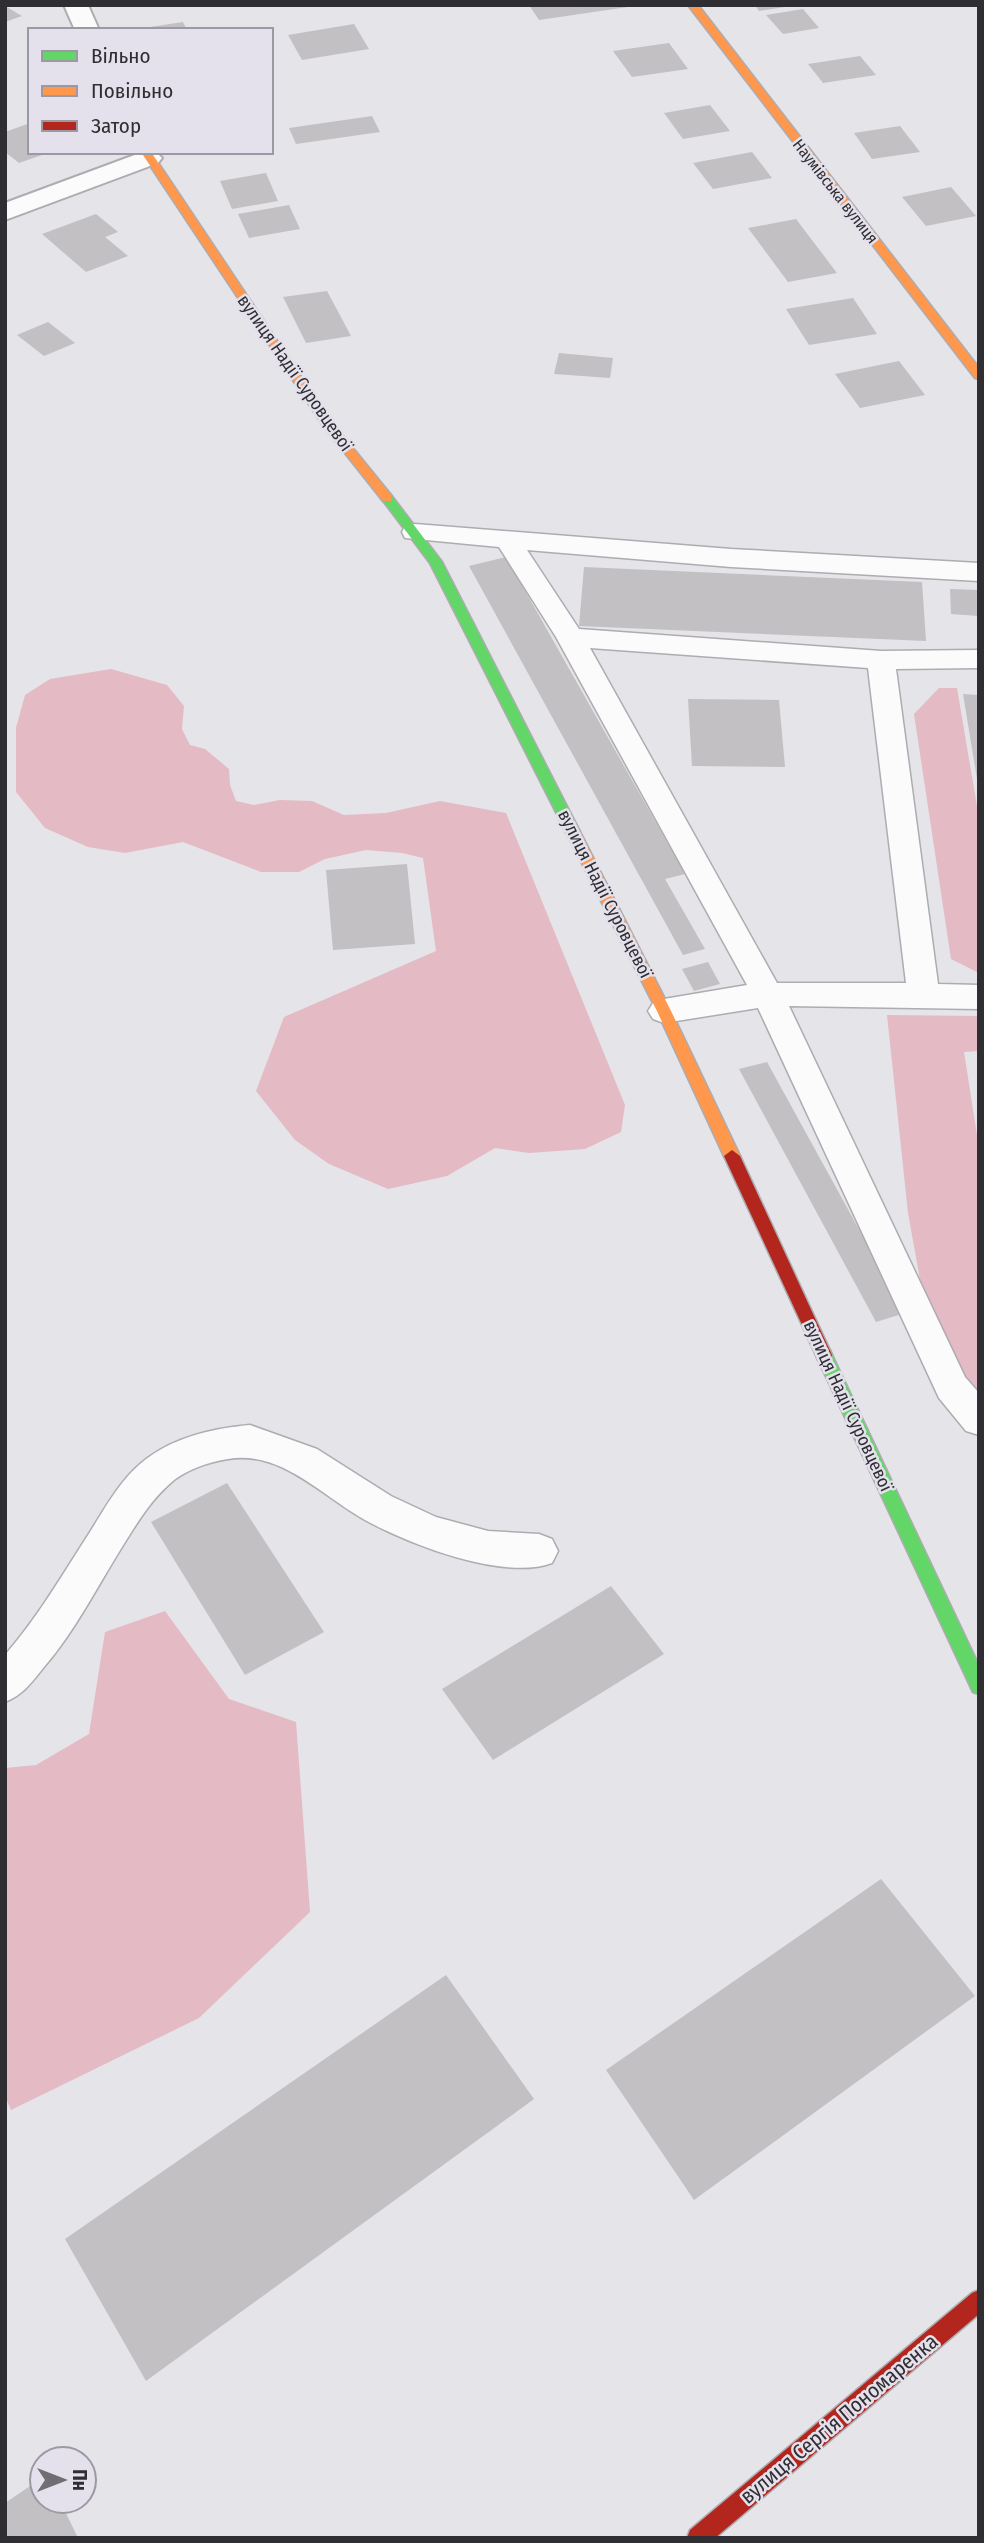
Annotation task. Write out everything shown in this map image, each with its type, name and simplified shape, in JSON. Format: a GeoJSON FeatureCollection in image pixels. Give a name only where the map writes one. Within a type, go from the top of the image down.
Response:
{"type":"FeatureCollection","features":[{"type":"Feature","properties":{"kind":"street"},"geometry":{"type":"LineString","coordinates":[[76,5],[87,28]]}},
{"type":"Feature","properties":{"kind":"street","name":"Наумівська вулиця"},"geometry":{"type":"LineString","coordinates":[[693,5],[979,376]]}},
{"type":"Feature","properties":{"kind":"street"},"geometry":{"type":"LineString","coordinates":[[5,212],[148,155]]}},
{"type":"Feature","properties":{"kind":"street","name":"вулиця Надії Суровцевої"},"geometry":{"type":"LineString","coordinates":[[148,155],[326,422],[415,532],[442,574],[664,1011],[979,1686]]}},
{"type":"Feature","properties":{"kind":"street","name":"вулиця Сергія Пономаренка"},"geometry":{"type":"LineString","coordinates":[[698,2538],[979,2300]]}},
{"type":"Feature","properties":{"kind":"lane"},"geometry":{"type":"LineString","coordinates":[[415,532],[732,558],[979,572]]}},
{"type":"Feature","properties":{"kind":"lane"},"geometry":{"type":"LineString","coordinates":[[508,539],[570,637],[768,995],[952,1387],[979,1420]]}},
{"type":"Feature","properties":{"kind":"lane"},"geometry":{"type":"LineString","coordinates":[[570,637],[881,660],[979,659]]}},
{"type":"Feature","properties":{"kind":"lane"},"geometry":{"type":"LineString","coordinates":[[881,660],[924,996]]}},
{"type":"Feature","properties":{"kind":"lane"},"geometry":{"type":"LineString","coordinates":[[664,1011],[702,1001],[768,995],[979,997]]}},
{"type":"Feature","properties":{"kind":"lane"},"geometry":{"type":"LineString","coordinates":[[5,1684],[42,1641],[135,1493],[162,1468],[192,1452],[227,1443],[250,1441],[304,1460],[378,1508],[429,1532],[488,1548],[540,1551]]}},
{"type":"Feature","properties":{"kind":"shaded area"},"geometry":{"type":"Polygon","coordinates":[[[111,669],[167,685],[184,706],[182,729],[190,745],[205,749],[229,769],[230,785],[236,801],[254,805],[280,800],[312,801],[344,815],[386,813],[440,801],[506,813],[625,1105],[621,1132],[585,1149],[529,1153],[495,1148],[447,1176],[388,1189],[329,1164],[295,1140],[256,1091],[284,1017],[436,951],[423,858],[366,850],[325,859],[299,872],[261,872],[183,842],[125,853],[88,847],[45,828],[16,792],[16,728],[25,695],[50,679],[111,669]]]}},
{"type":"Feature","properties":{"kind":"shaded area"},"geometry":{"type":"Polygon","coordinates":[[[939,688],[957,688],[979,818],[979,973],[951,959],[914,714],[939,688]]]}},
{"type":"Feature","properties":{"kind":"shaded area"},"geometry":{"type":"Polygon","coordinates":[[[887,1015],[979,1016],[979,1051],[964,1052],[979,1148],[979,1405],[921,1285],[908,1213],[887,1015]]]}},
{"type":"Feature","properties":{"kind":"shaded area"},"geometry":{"type":"Polygon","coordinates":[[[165,1611],[229,1699],[296,1722],[310,1912],[199,2018],[11,2110],[5,2096],[5,1768],[36,1765],[89,1734],[105,1632],[165,1611]]]}},
{"type":"Feature","properties":{"kind":"building"},"geometry":{"type":"Polygon","coordinates":[[[529,5],[628,5],[628,7],[539,20],[529,5]]]}},
{"type":"Feature","properties":{"kind":"building"},"geometry":{"type":"Polygon","coordinates":[[[755,5],[785,5],[785,7],[759,11],[755,5]]]}},
{"type":"Feature","properties":{"kind":"building"},"geometry":{"type":"Polygon","coordinates":[[[5,6],[22,16],[5,22],[5,6]]]}},
{"type":"Feature","properties":{"kind":"building"},"geometry":{"type":"Polygon","coordinates":[[[803,9],[819,28],[783,34],[766,15],[803,9]]]}},
{"type":"Feature","properties":{"kind":"building"},"geometry":{"type":"Polygon","coordinates":[[[183,22],[186,28],[150,28],[183,22]]]}},
{"type":"Feature","properties":{"kind":"building"},"geometry":{"type":"Polygon","coordinates":[[[354,24],[369,49],[302,60],[288,35],[354,24]]]}},
{"type":"Feature","properties":{"kind":"building"},"geometry":{"type":"Polygon","coordinates":[[[669,43],[688,69],[632,77],[613,51],[669,43]]]}},
{"type":"Feature","properties":{"kind":"building"},"geometry":{"type":"Polygon","coordinates":[[[860,56],[876,75],[823,83],[808,64],[860,56]]]}},
{"type":"Feature","properties":{"kind":"building"},"geometry":{"type":"Polygon","coordinates":[[[710,105],[730,131],[683,139],[664,113],[710,105]]]}},
{"type":"Feature","properties":{"kind":"building"},"geometry":{"type":"Polygon","coordinates":[[[372,116],[380,132],[296,144],[289,128],[372,116]]]}},
{"type":"Feature","properties":{"kind":"building"},"geometry":{"type":"Polygon","coordinates":[[[28,124],[28,154],[45,154],[19,163],[5,152],[5,132],[28,124]]]}},
{"type":"Feature","properties":{"kind":"building"},"geometry":{"type":"Polygon","coordinates":[[[900,126],[920,152],[872,159],[854,133],[900,126]]]}},
{"type":"Feature","properties":{"kind":"building"},"geometry":{"type":"Polygon","coordinates":[[[752,152],[772,178],[713,189],[693,163],[752,152]]]}},
{"type":"Feature","properties":{"kind":"building"},"geometry":{"type":"Polygon","coordinates":[[[266,173],[278,201],[232,209],[220,181],[266,173]]]}},
{"type":"Feature","properties":{"kind":"building"},"geometry":{"type":"Polygon","coordinates":[[[951,187],[976,216],[926,226],[902,197],[951,187]]]}},
{"type":"Feature","properties":{"kind":"building"},"geometry":{"type":"Polygon","coordinates":[[[289,205],[300,229],[249,238],[238,214],[289,205]]]}},
{"type":"Feature","properties":{"kind":"building"},"geometry":{"type":"Polygon","coordinates":[[[96,214],[118,232],[105,237],[128,256],[86,272],[42,234],[96,214]]]}},
{"type":"Feature","properties":{"kind":"building"},"geometry":{"type":"Polygon","coordinates":[[[796,219],[837,273],[788,282],[748,228],[796,219]]]}},
{"type":"Feature","properties":{"kind":"building"},"geometry":{"type":"Polygon","coordinates":[[[327,291],[351,336],[306,343],[283,297],[327,291]]]}},
{"type":"Feature","properties":{"kind":"building"},"geometry":{"type":"Polygon","coordinates":[[[853,298],[877,334],[809,345],[786,309],[853,298]]]}},
{"type":"Feature","properties":{"kind":"building"},"geometry":{"type":"Polygon","coordinates":[[[48,322],[75,343],[44,356],[17,335],[48,322]]]}},
{"type":"Feature","properties":{"kind":"building"},"geometry":{"type":"Polygon","coordinates":[[[559,353],[613,358],[610,378],[554,374],[559,353]]]}},
{"type":"Feature","properties":{"kind":"building"},"geometry":{"type":"Polygon","coordinates":[[[899,361],[925,395],[860,408],[835,374],[899,361]]]}},
{"type":"Feature","properties":{"kind":"building"},"geometry":{"type":"Polygon","coordinates":[[[506,557],[685,874],[665,879],[705,949],[683,955],[469,566],[506,557]]]}},
{"type":"Feature","properties":{"kind":"building"},"geometry":{"type":"Polygon","coordinates":[[[584,567],[922,582],[926,641],[579,626],[584,567]]]}},
{"type":"Feature","properties":{"kind":"building"},"geometry":{"type":"Polygon","coordinates":[[[950,589],[979,590],[979,616],[951,614],[950,589]]]}},
{"type":"Feature","properties":{"kind":"building"},"geometry":{"type":"Polygon","coordinates":[[[963,694],[979,695],[977,779],[963,694]]]}},
{"type":"Feature","properties":{"kind":"building"},"geometry":{"type":"Polygon","coordinates":[[[688,699],[779,700],[785,767],[692,766],[688,699]]]}},
{"type":"Feature","properties":{"kind":"building"},"geometry":{"type":"Polygon","coordinates":[[[407,864],[415,944],[333,950],[326,870],[407,864]]]}},
{"type":"Feature","properties":{"kind":"building"},"geometry":{"type":"Polygon","coordinates":[[[708,962],[720,984],[694,991],[682,969],[708,962]]]}},
{"type":"Feature","properties":{"kind":"building"},"geometry":{"type":"Polygon","coordinates":[[[767,1062],[905,1313],[876,1322],[739,1069],[767,1062]]]}},
{"type":"Feature","properties":{"kind":"building"},"geometry":{"type":"Polygon","coordinates":[[[227,1483],[324,1632],[245,1675],[151,1522],[227,1483]]]}},
{"type":"Feature","properties":{"kind":"building"},"geometry":{"type":"Polygon","coordinates":[[[611,1586],[664,1654],[493,1760],[442,1689],[611,1586]]]}},
{"type":"Feature","properties":{"kind":"building"},"geometry":{"type":"Polygon","coordinates":[[[881,1879],[975,1996],[694,2200],[606,2070],[881,1879]]]}},
{"type":"Feature","properties":{"kind":"building"},"geometry":{"type":"Polygon","coordinates":[[[446,1975],[534,2099],[146,2381],[65,2239],[446,1975]]]}},
{"type":"Feature","properties":{"kind":"building"},"geometry":{"type":"Polygon","coordinates":[[[28,2487],[28,2515],[67,2515],[78,2538],[5,2538],[5,2503],[28,2487]]]}},
{"type":"Feature","properties":{"kind":"traffic: fast"},"geometry":{"type":"LineString","coordinates":[[387,498],[436,562],[572,830]]}},
{"type":"Feature","properties":{"kind":"traffic: fast"},"geometry":{"type":"LineString","coordinates":[[824,1355],[979,1686]]}},
{"type":"Feature","properties":{"kind":"traffic: slow"},"geometry":{"type":"LineString","coordinates":[[693,5],[979,376]]}},
{"type":"Feature","properties":{"kind":"traffic: slow"},"geometry":{"type":"LineString","coordinates":[[147,154],[326,422],[387,498]]}},
{"type":"Feature","properties":{"kind":"traffic: slow"},"geometry":{"type":"LineString","coordinates":[[572,830],[664,1011],[732,1156]]}},
{"type":"Feature","properties":{"kind":"traffic: jam"},"geometry":{"type":"LineString","coordinates":[[732,1156],[824,1355]]}},
{"type":"Feature","properties":{"kind":"traffic: jam"},"geometry":{"type":"LineString","coordinates":[[698,2538],[979,2300]]}}]}
